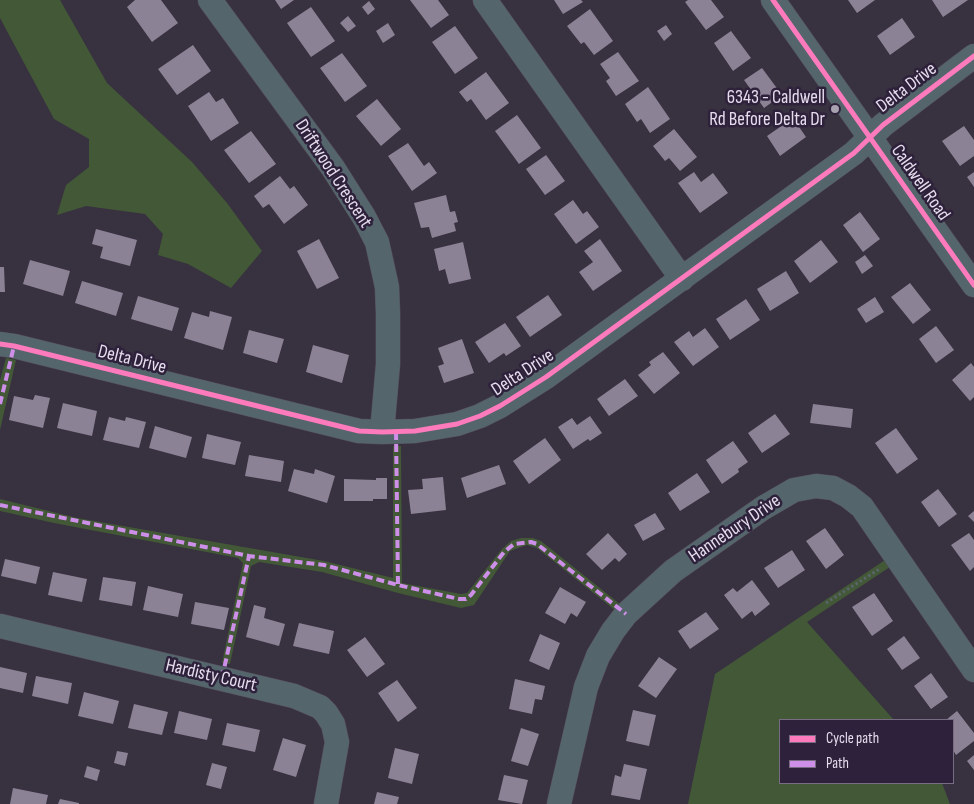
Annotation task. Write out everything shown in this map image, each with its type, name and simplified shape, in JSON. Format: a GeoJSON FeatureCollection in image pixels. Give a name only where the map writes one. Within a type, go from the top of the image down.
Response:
{"type":"FeatureCollection","features":[{"type":"Feature","properties":{"kind":"street","name":"Driftwood Crescent"},"geometry":{"type":"LineString","coordinates":[[210,0],[333,168],[364,217],[376,242],[386,287],[388,314],[388,364],[382,432]]}},
{"type":"Feature","properties":{"kind":"street"},"geometry":{"type":"LineString","coordinates":[[485,0],[682,279]]}},
{"type":"Feature","properties":{"kind":"street","name":"Caldwell Road"},"geometry":{"type":"LineString","coordinates":[[774,0],[974,285]]}},
{"type":"Feature","properties":{"kind":"street","name":"Delta Drive"},"geometry":{"type":"LineString","coordinates":[[0,344],[359,431],[414,431],[457,424],[480,416],[500,406],[546,377],[854,153],[883,125],[974,56]]}},
{"type":"Feature","properties":{"kind":"street","name":"Hannebury Drive"},"geometry":{"type":"LineString","coordinates":[[559,804],[586,687],[598,656],[613,631],[626,614],[673,571],[763,508],[794,490],[816,486],[833,488],[848,496],[862,507],[974,670]]}},
{"type":"Feature","properties":{"kind":"street","name":"Hardisty Court"},"geometry":{"type":"LineString","coordinates":[[0,626],[294,696],[320,707],[333,724],[337,742],[326,804]]}},
{"type":"Feature","properties":{"kind":"path"},"geometry":{"type":"LineString","coordinates":[[826,603],[897,558]]}},
{"type":"Feature","properties":{"kind":"green space"},"geometry":{"type":"Polygon","coordinates":[[[0,0],[60,0],[107,83],[192,162],[227,203],[262,251],[231,288],[188,264],[158,255],[163,234],[145,214],[86,206],[57,215],[66,185],[89,167],[89,139],[54,119],[0,18],[0,0]]]}},
{"type":"Feature","properties":{"kind":"green space"},"geometry":{"type":"Polygon","coordinates":[[[6,358],[16,360],[0,430],[0,380],[6,358]]]}},
{"type":"Feature","properties":{"kind":"green space"},"geometry":{"type":"Polygon","coordinates":[[[393,446],[401,446],[402,583],[461,594],[467,593],[502,549],[511,541],[521,538],[533,538],[541,541],[621,605],[616,611],[537,548],[527,545],[510,551],[474,605],[461,608],[322,572],[259,562],[251,566],[230,664],[222,663],[243,563],[238,558],[0,511],[0,499],[77,518],[324,561],[393,578],[393,446]]]}},
{"type":"Feature","properties":{"kind":"green space"},"geometry":{"type":"Polygon","coordinates":[[[885,560],[890,567],[807,622],[893,719],[779,719],[779,784],[942,784],[950,804],[688,804],[715,674],[885,560]]]}},
{"type":"Feature","properties":{"kind":"building"},"geometry":{"type":"Polygon","coordinates":[[[135,0],[161,0],[178,23],[152,42],[127,7],[135,0]]]}},
{"type":"Feature","properties":{"kind":"building"},"geometry":{"type":"Polygon","coordinates":[[[275,0],[294,0],[281,9],[275,0]]]}},
{"type":"Feature","properties":{"kind":"building"},"geometry":{"type":"Polygon","coordinates":[[[410,0],[438,0],[449,15],[431,28],[410,0]]]}},
{"type":"Feature","properties":{"kind":"building"},"geometry":{"type":"Polygon","coordinates":[[[554,0],[581,0],[583,2],[563,14],[554,0]]]}},
{"type":"Feature","properties":{"kind":"building"},"geometry":{"type":"Polygon","coordinates":[[[688,0],[711,0],[724,17],[706,30],[685,2],[688,0]]]}},
{"type":"Feature","properties":{"kind":"building"},"geometry":{"type":"Polygon","coordinates":[[[848,0],[875,0],[857,13],[848,0]]]}},
{"type":"Feature","properties":{"kind":"building"},"geometry":{"type":"Polygon","coordinates":[[[932,0],[968,0],[943,17],[932,0]]]}},
{"type":"Feature","properties":{"kind":"building"},"geometry":{"type":"Polygon","coordinates":[[[369,1],[375,9],[368,15],[362,7],[369,1]]]}},
{"type":"Feature","properties":{"kind":"building"},"geometry":{"type":"Polygon","coordinates":[[[311,7],[335,41],[311,57],[287,23],[311,7]]]}},
{"type":"Feature","properties":{"kind":"building"},"geometry":{"type":"Polygon","coordinates":[[[590,9],[613,41],[594,55],[584,42],[581,44],[567,26],[590,9]]]}},
{"type":"Feature","properties":{"kind":"building"},"geometry":{"type":"Polygon","coordinates":[[[348,16],[356,26],[348,32],[340,23],[348,16]]]}},
{"type":"Feature","properties":{"kind":"building"},"geometry":{"type":"Polygon","coordinates":[[[902,18],[915,37],[890,55],[877,36],[902,18]]]}},
{"type":"Feature","properties":{"kind":"building"},"geometry":{"type":"Polygon","coordinates":[[[388,23],[395,35],[383,43],[376,31],[388,23]]]}},
{"type":"Feature","properties":{"kind":"building"},"geometry":{"type":"Polygon","coordinates":[[[666,25],[672,34],[664,41],[657,31],[666,25]]]}},
{"type":"Feature","properties":{"kind":"building"},"geometry":{"type":"Polygon","coordinates":[[[455,26],[478,58],[455,74],[432,42],[455,26]]]}},
{"type":"Feature","properties":{"kind":"building"},"geometry":{"type":"Polygon","coordinates":[[[731,31],[751,58],[733,71],[714,43],[731,31]]]}},
{"type":"Feature","properties":{"kind":"building"},"geometry":{"type":"Polygon","coordinates":[[[193,45],[211,71],[177,95],[158,69],[193,45]]]}},
{"type":"Feature","properties":{"kind":"building"},"geometry":{"type":"Polygon","coordinates":[[[618,52],[639,81],[616,96],[606,81],[610,78],[600,64],[618,52]]]}},
{"type":"Feature","properties":{"kind":"building"},"geometry":{"type":"Polygon","coordinates":[[[342,53],[367,86],[345,102],[320,68],[342,53]]]}},
{"type":"Feature","properties":{"kind":"building"},"geometry":{"type":"Polygon","coordinates":[[[762,68],[782,95],[764,108],[744,80],[762,68]]]}},
{"type":"Feature","properties":{"kind":"building"},"geometry":{"type":"Polygon","coordinates":[[[486,72],[509,103],[486,120],[471,99],[467,102],[459,92],[486,72]]]}},
{"type":"Feature","properties":{"kind":"building"},"geometry":{"type":"Polygon","coordinates":[[[648,87],[670,119],[650,133],[641,119],[637,122],[625,104],[648,87]]]}},
{"type":"Feature","properties":{"kind":"building"},"geometry":{"type":"Polygon","coordinates":[[[209,92],[216,102],[223,98],[239,123],[211,141],[188,106],[209,92]]]}},
{"type":"Feature","properties":{"kind":"building"},"geometry":{"type":"Polygon","coordinates":[[[377,99],[401,129],[381,146],[356,116],[377,99]]]}},
{"type":"Feature","properties":{"kind":"building"},"geometry":{"type":"Polygon","coordinates":[[[517,115],[541,148],[519,164],[495,131],[517,115]]]}},
{"type":"Feature","properties":{"kind":"building"},"geometry":{"type":"Polygon","coordinates":[[[793,118],[806,137],[780,156],[767,136],[793,118]]]}},
{"type":"Feature","properties":{"kind":"building"},"geometry":{"type":"Polygon","coordinates":[[[964,126],[974,140],[974,156],[960,166],[942,141],[964,126]]]}},
{"type":"Feature","properties":{"kind":"building"},"geometry":{"type":"Polygon","coordinates":[[[674,129],[697,157],[680,171],[669,158],[665,161],[653,146],[674,129]]]}},
{"type":"Feature","properties":{"kind":"building"},"geometry":{"type":"Polygon","coordinates":[[[251,131],[276,164],[249,183],[224,150],[251,131]]]}},
{"type":"Feature","properties":{"kind":"building"},"geometry":{"type":"Polygon","coordinates":[[[408,143],[424,166],[429,162],[437,173],[412,191],[388,156],[408,143]]]}},
{"type":"Feature","properties":{"kind":"building"},"geometry":{"type":"Polygon","coordinates":[[[546,155],[565,181],[545,195],[526,169],[546,155]]]}},
{"type":"Feature","properties":{"kind":"building"},"geometry":{"type":"Polygon","coordinates":[[[694,172],[701,182],[713,173],[728,193],[700,213],[678,183],[694,172]]]}},
{"type":"Feature","properties":{"kind":"building"},"geometry":{"type":"Polygon","coordinates":[[[974,172],[974,187],[967,177],[974,172]]]}},
{"type":"Feature","properties":{"kind":"building"},"geometry":{"type":"Polygon","coordinates":[[[280,176],[290,189],[294,186],[308,205],[284,224],[269,204],[263,208],[254,196],[280,176]]]}},
{"type":"Feature","properties":{"kind":"building"},"geometry":{"type":"Polygon","coordinates":[[[446,195],[450,212],[455,211],[458,222],[454,223],[456,231],[432,238],[429,227],[421,228],[414,203],[446,195]]]}},
{"type":"Feature","properties":{"kind":"building"},"geometry":{"type":"Polygon","coordinates":[[[573,200],[583,214],[587,211],[599,227],[576,244],[554,214],[573,200]]]}},
{"type":"Feature","properties":{"kind":"building"},"geometry":{"type":"Polygon","coordinates":[[[860,212],[880,239],[863,252],[843,225],[860,212]]]}},
{"type":"Feature","properties":{"kind":"building"},"geometry":{"type":"Polygon","coordinates":[[[96,229],[137,240],[130,266],[100,258],[103,247],[92,244],[96,229]]]}},
{"type":"Feature","properties":{"kind":"building"},"geometry":{"type":"Polygon","coordinates":[[[319,239],[339,278],[317,289],[297,251],[319,239]]]}},
{"type":"Feature","properties":{"kind":"building"},"geometry":{"type":"Polygon","coordinates":[[[600,239],[622,271],[593,291],[579,272],[593,262],[584,251],[600,239]]]}},
{"type":"Feature","properties":{"kind":"building"},"geometry":{"type":"Polygon","coordinates":[[[821,240],[838,262],[810,283],[794,261],[821,240]]]}},
{"type":"Feature","properties":{"kind":"building"},"geometry":{"type":"Polygon","coordinates":[[[463,242],[471,279],[449,284],[445,269],[439,271],[434,249],[463,242]]]}},
{"type":"Feature","properties":{"kind":"building"},"geometry":{"type":"Polygon","coordinates":[[[865,255],[873,266],[862,274],[855,262],[865,255]]]}},
{"type":"Feature","properties":{"kind":"building"},"geometry":{"type":"Polygon","coordinates":[[[30,260],[70,271],[63,296],[23,284],[30,260]]]}},
{"type":"Feature","properties":{"kind":"building"},"geometry":{"type":"Polygon","coordinates":[[[0,267],[4,267],[5,292],[0,292],[0,267]]]}},
{"type":"Feature","properties":{"kind":"building"},"geometry":{"type":"Polygon","coordinates":[[[786,271],[799,293],[770,311],[757,289],[786,271]]]}},
{"type":"Feature","properties":{"kind":"building"},"geometry":{"type":"Polygon","coordinates":[[[82,281],[123,293],[116,316],[75,303],[82,281]]]}},
{"type":"Feature","properties":{"kind":"building"},"geometry":{"type":"Polygon","coordinates":[[[910,283],[931,310],[913,324],[891,297],[910,283]]]}},
{"type":"Feature","properties":{"kind":"building"},"geometry":{"type":"Polygon","coordinates":[[[548,295],[562,315],[530,337],[516,317],[548,295]]]}},
{"type":"Feature","properties":{"kind":"building"},"geometry":{"type":"Polygon","coordinates":[[[138,296],[179,308],[172,331],[131,319],[138,296]]]}},
{"type":"Feature","properties":{"kind":"building"},"geometry":{"type":"Polygon","coordinates":[[[875,297],[884,312],[866,323],[857,309],[875,297]]]}},
{"type":"Feature","properties":{"kind":"building"},"geometry":{"type":"Polygon","coordinates":[[[746,299],[760,320],[730,340],[716,319],[746,299]]]}},
{"type":"Feature","properties":{"kind":"building"},"geometry":{"type":"Polygon","coordinates":[[[210,311],[232,317],[223,350],[184,338],[192,312],[209,317],[210,311]]]}},
{"type":"Feature","properties":{"kind":"building"},"geometry":{"type":"Polygon","coordinates":[[[505,323],[521,346],[506,356],[504,353],[489,363],[475,342],[505,323]]]}},
{"type":"Feature","properties":{"kind":"building"},"geometry":{"type":"Polygon","coordinates":[[[936,326],[954,350],[936,363],[919,339],[936,326]]]}},
{"type":"Feature","properties":{"kind":"building"},"geometry":{"type":"Polygon","coordinates":[[[705,328],[719,347],[693,366],[674,342],[689,331],[693,337],[705,328]]]}},
{"type":"Feature","properties":{"kind":"building"},"geometry":{"type":"Polygon","coordinates":[[[249,330],[284,339],[277,363],[243,353],[249,330]]]}},
{"type":"Feature","properties":{"kind":"building"},"geometry":{"type":"Polygon","coordinates":[[[462,339],[474,373],[444,383],[438,366],[444,364],[438,348],[462,339]]]}},
{"type":"Feature","properties":{"kind":"building"},"geometry":{"type":"Polygon","coordinates":[[[313,345],[349,355],[342,383],[306,372],[313,345]]]}},
{"type":"Feature","properties":{"kind":"building"},"geometry":{"type":"Polygon","coordinates":[[[663,352],[680,373],[654,394],[638,375],[651,365],[649,362],[663,352]]]}},
{"type":"Feature","properties":{"kind":"building"},"geometry":{"type":"Polygon","coordinates":[[[971,363],[974,367],[974,397],[970,401],[952,380],[971,363]]]}},
{"type":"Feature","properties":{"kind":"building"},"geometry":{"type":"Polygon","coordinates":[[[625,379],[638,396],[609,416],[597,399],[625,379]]]}},
{"type":"Feature","properties":{"kind":"building"},"geometry":{"type":"Polygon","coordinates":[[[35,395],[50,398],[43,428],[9,420],[14,396],[33,400],[35,395]]]}},
{"type":"Feature","properties":{"kind":"building"},"geometry":{"type":"Polygon","coordinates":[[[63,403],[97,411],[92,436],[57,428],[63,403]]]}},
{"type":"Feature","properties":{"kind":"building"},"geometry":{"type":"Polygon","coordinates":[[[813,404],[853,409],[851,428],[810,423],[813,404]]]}},
{"type":"Feature","properties":{"kind":"building"},"geometry":{"type":"Polygon","coordinates":[[[775,414],[790,434],[762,453],[748,433],[775,414]]]}},
{"type":"Feature","properties":{"kind":"building"},"geometry":{"type":"Polygon","coordinates":[[[590,416],[602,433],[590,441],[588,439],[573,449],[558,427],[572,418],[577,425],[590,416]]]}},
{"type":"Feature","properties":{"kind":"building"},"geometry":{"type":"Polygon","coordinates":[[[109,417],[125,421],[126,417],[146,422],[139,448],[103,440],[109,417]]]}},
{"type":"Feature","properties":{"kind":"building"},"geometry":{"type":"Polygon","coordinates":[[[155,426],[192,437],[186,458],[149,448],[155,426]]]}},
{"type":"Feature","properties":{"kind":"building"},"geometry":{"type":"Polygon","coordinates":[[[896,428],[918,459],[897,474],[875,443],[896,428]]]}},
{"type":"Feature","properties":{"kind":"building"},"geometry":{"type":"Polygon","coordinates":[[[207,434],[241,442],[235,465],[202,458],[207,434]]]}},
{"type":"Feature","properties":{"kind":"building"},"geometry":{"type":"Polygon","coordinates":[[[545,438],[561,460],[529,484],[513,461],[545,438]]]}},
{"type":"Feature","properties":{"kind":"building"},"geometry":{"type":"Polygon","coordinates":[[[733,441],[748,462],[738,469],[739,472],[722,484],[706,460],[733,441]]]}},
{"type":"Feature","properties":{"kind":"building"},"geometry":{"type":"Polygon","coordinates":[[[249,455],[284,461],[281,482],[245,476],[249,455]]]}},
{"type":"Feature","properties":{"kind":"building"},"geometry":{"type":"Polygon","coordinates":[[[499,465],[506,484],[467,498],[461,478],[499,465]]]}},
{"type":"Feature","properties":{"kind":"building"},"geometry":{"type":"Polygon","coordinates":[[[294,469],[314,474],[315,469],[335,476],[327,503],[288,491],[294,469]]]}},
{"type":"Feature","properties":{"kind":"building"},"geometry":{"type":"Polygon","coordinates":[[[697,473],[710,492],[680,511],[668,493],[697,473]]]}},
{"type":"Feature","properties":{"kind":"building"},"geometry":{"type":"Polygon","coordinates":[[[443,477],[446,510],[411,514],[408,490],[423,489],[422,479],[443,477]]]}},
{"type":"Feature","properties":{"kind":"building"},"geometry":{"type":"Polygon","coordinates":[[[376,478],[387,478],[387,499],[344,501],[344,479],[376,480],[376,478]]]}},
{"type":"Feature","properties":{"kind":"building"},"geometry":{"type":"Polygon","coordinates":[[[938,489],[957,514],[939,527],[921,502],[938,489]]]}},
{"type":"Feature","properties":{"kind":"building"},"geometry":{"type":"Polygon","coordinates":[[[974,511],[974,522],[968,516],[974,511]]]}},
{"type":"Feature","properties":{"kind":"building"},"geometry":{"type":"Polygon","coordinates":[[[655,513],[665,529],[643,541],[634,525],[655,513]]]}},
{"type":"Feature","properties":{"kind":"building"},"geometry":{"type":"Polygon","coordinates":[[[825,528],[844,555],[826,569],[806,541],[825,528]]]}},
{"type":"Feature","properties":{"kind":"building"},"geometry":{"type":"Polygon","coordinates":[[[608,533],[627,554],[619,562],[615,558],[602,570],[586,554],[608,533]]]}},
{"type":"Feature","properties":{"kind":"building"},"geometry":{"type":"Polygon","coordinates":[[[969,533],[974,540],[974,567],[970,571],[951,545],[969,533]]]}},
{"type":"Feature","properties":{"kind":"building"},"geometry":{"type":"Polygon","coordinates":[[[792,550],[805,570],[778,588],[764,568],[792,550]]]}},
{"type":"Feature","properties":{"kind":"building"},"geometry":{"type":"Polygon","coordinates":[[[5,559],[40,567],[36,584],[1,576],[5,559]]]}},
{"type":"Feature","properties":{"kind":"building"},"geometry":{"type":"Polygon","coordinates":[[[53,572],[87,579],[82,602],[48,595],[53,572]]]}},
{"type":"Feature","properties":{"kind":"building"},"geometry":{"type":"Polygon","coordinates":[[[103,577],[136,582],[132,606],[99,600],[103,577]]]}},
{"type":"Feature","properties":{"kind":"building"},"geometry":{"type":"Polygon","coordinates":[[[752,580],[770,604],[755,616],[752,611],[742,619],[724,595],[733,588],[737,592],[752,580]]]}},
{"type":"Feature","properties":{"kind":"building"},"geometry":{"type":"Polygon","coordinates":[[[148,586],[183,594],[178,617],[143,610],[148,586]]]}},
{"type":"Feature","properties":{"kind":"building"},"geometry":{"type":"Polygon","coordinates":[[[560,587],[586,602],[577,617],[571,613],[565,624],[545,613],[560,587]]]}},
{"type":"Feature","properties":{"kind":"building"},"geometry":{"type":"Polygon","coordinates":[[[874,593],[893,621],[872,636],[852,607],[874,593]]]}},
{"type":"Feature","properties":{"kind":"building"},"geometry":{"type":"Polygon","coordinates":[[[195,602],[229,608],[224,630],[191,624],[195,602]]]}},
{"type":"Feature","properties":{"kind":"building"},"geometry":{"type":"Polygon","coordinates":[[[254,605],[266,608],[264,618],[285,624],[279,646],[246,637],[254,605]]]}},
{"type":"Feature","properties":{"kind":"building"},"geometry":{"type":"Polygon","coordinates":[[[706,612],[719,629],[690,649],[678,631],[706,612]]]}},
{"type":"Feature","properties":{"kind":"building"},"geometry":{"type":"Polygon","coordinates":[[[299,623],[334,631],[329,654],[293,646],[299,623]]]}},
{"type":"Feature","properties":{"kind":"building"},"geometry":{"type":"Polygon","coordinates":[[[540,634],[560,643],[549,670],[529,661],[540,634]]]}},
{"type":"Feature","properties":{"kind":"building"},"geometry":{"type":"Polygon","coordinates":[[[904,636],[920,658],[902,670],[887,649],[904,636]]]}},
{"type":"Feature","properties":{"kind":"building"},"geometry":{"type":"Polygon","coordinates":[[[365,637],[385,664],[367,677],[347,650],[365,637]]]}},
{"type":"Feature","properties":{"kind":"building"},"geometry":{"type":"Polygon","coordinates":[[[659,657],[677,669],[656,698],[638,686],[659,657]]]}},
{"type":"Feature","properties":{"kind":"building"},"geometry":{"type":"Polygon","coordinates":[[[0,667],[27,673],[23,693],[0,688],[0,667]]]}},
{"type":"Feature","properties":{"kind":"building"},"geometry":{"type":"Polygon","coordinates":[[[931,673],[948,697],[931,709],[914,686],[931,673]]]}},
{"type":"Feature","properties":{"kind":"building"},"geometry":{"type":"Polygon","coordinates":[[[36,676],[72,683],[68,704],[32,696],[36,676]]]}},
{"type":"Feature","properties":{"kind":"building"},"geometry":{"type":"Polygon","coordinates":[[[515,679],[545,686],[542,700],[535,699],[532,714],[509,709],[515,679]]]}},
{"type":"Feature","properties":{"kind":"building"},"geometry":{"type":"Polygon","coordinates":[[[397,680],[417,708],[398,722],[378,693],[397,680]]]}},
{"type":"Feature","properties":{"kind":"building"},"geometry":{"type":"Polygon","coordinates":[[[84,692],[119,701],[113,724],[78,716],[84,692]]]}},
{"type":"Feature","properties":{"kind":"building"},"geometry":{"type":"Polygon","coordinates":[[[134,704],[168,712],[162,735],[128,728],[134,704]]]}},
{"type":"Feature","properties":{"kind":"building"},"geometry":{"type":"Polygon","coordinates":[[[633,710],[656,715],[649,746],[626,741],[633,710]]]}},
{"type":"Feature","properties":{"kind":"building"},"geometry":{"type":"Polygon","coordinates":[[[179,711],[212,719],[207,740],[174,733],[179,711]]]}},
{"type":"Feature","properties":{"kind":"building"},"geometry":{"type":"Polygon","coordinates":[[[957,711],[974,733],[974,741],[956,755],[954,752],[954,719],[947,719],[957,711]]]}},
{"type":"Feature","properties":{"kind":"building"},"geometry":{"type":"Polygon","coordinates":[[[227,723],[260,730],[255,752],[222,745],[227,723]]]}},
{"type":"Feature","properties":{"kind":"building"},"geometry":{"type":"Polygon","coordinates":[[[521,728],[539,734],[528,766],[511,761],[521,728]]]}},
{"type":"Feature","properties":{"kind":"building"},"geometry":{"type":"Polygon","coordinates":[[[283,738],[306,745],[296,777],[273,770],[283,738]]]}},
{"type":"Feature","properties":{"kind":"building"},"geometry":{"type":"Polygon","coordinates":[[[395,748],[419,754],[412,784],[388,778],[395,748]]]}},
{"type":"Feature","properties":{"kind":"building"},"geometry":{"type":"Polygon","coordinates":[[[117,751],[128,753],[125,766],[114,763],[117,751]]]}},
{"type":"Feature","properties":{"kind":"building"},"geometry":{"type":"Polygon","coordinates":[[[974,755],[974,770],[967,761],[974,755]]]}},
{"type":"Feature","properties":{"kind":"building"},"geometry":{"type":"Polygon","coordinates":[[[212,763],[227,767],[221,789],[206,785],[212,763]]]}},
{"type":"Feature","properties":{"kind":"building"},"geometry":{"type":"Polygon","coordinates":[[[624,764],[647,769],[640,800],[611,795],[615,775],[621,777],[624,764]]]}},
{"type":"Feature","properties":{"kind":"building"},"geometry":{"type":"Polygon","coordinates":[[[87,766],[100,770],[97,781],[84,777],[87,766]]]}},
{"type":"Feature","properties":{"kind":"building"},"geometry":{"type":"Polygon","coordinates":[[[504,775],[528,780],[522,804],[498,800],[504,775]]]}},
{"type":"Feature","properties":{"kind":"building"},"geometry":{"type":"Polygon","coordinates":[[[13,788],[48,795],[46,804],[10,804],[13,788]]]}},
{"type":"Feature","properties":{"kind":"building"},"geometry":{"type":"Polygon","coordinates":[[[377,792],[399,797],[397,804],[374,804],[377,792]]]}},
{"type":"Feature","properties":{"kind":"building"},"geometry":{"type":"Polygon","coordinates":[[[60,799],[79,803],[79,804],[58,804],[60,799]]]}},
{"type":"Feature","properties":{"kind":"marked path"},"geometry":{"type":"LineString","coordinates":[[0,404],[14,346]]}},
{"type":"Feature","properties":{"kind":"marked path"},"geometry":{"type":"LineString","coordinates":[[396,432],[398,585]]}},
{"type":"Feature","properties":{"kind":"marked path"},"geometry":{"type":"LineString","coordinates":[[0,505],[249,556],[324,565],[459,599],[466,599],[471,595],[504,552],[514,544],[531,542],[537,544],[626,614]]}},
{"type":"Feature","properties":{"kind":"marked path"},"geometry":{"type":"LineString","coordinates":[[222,678],[249,556]]}},
{"type":"Feature","properties":{"kind":"cycle path"},"geometry":{"type":"LineString","coordinates":[[773,0],[974,285]]}},
{"type":"Feature","properties":{"kind":"cycle path"},"geometry":{"type":"LineString","coordinates":[[0,344],[359,431],[415,431],[457,424],[480,416],[500,406],[546,377],[854,153],[883,125],[974,56]]}},
{"type":"Feature","properties":{"kind":"place","name":"6343 - Caldwell Rd Before Delta Dr"},"geometry":{"type":"Point","coordinates":[835,109]}}]}
